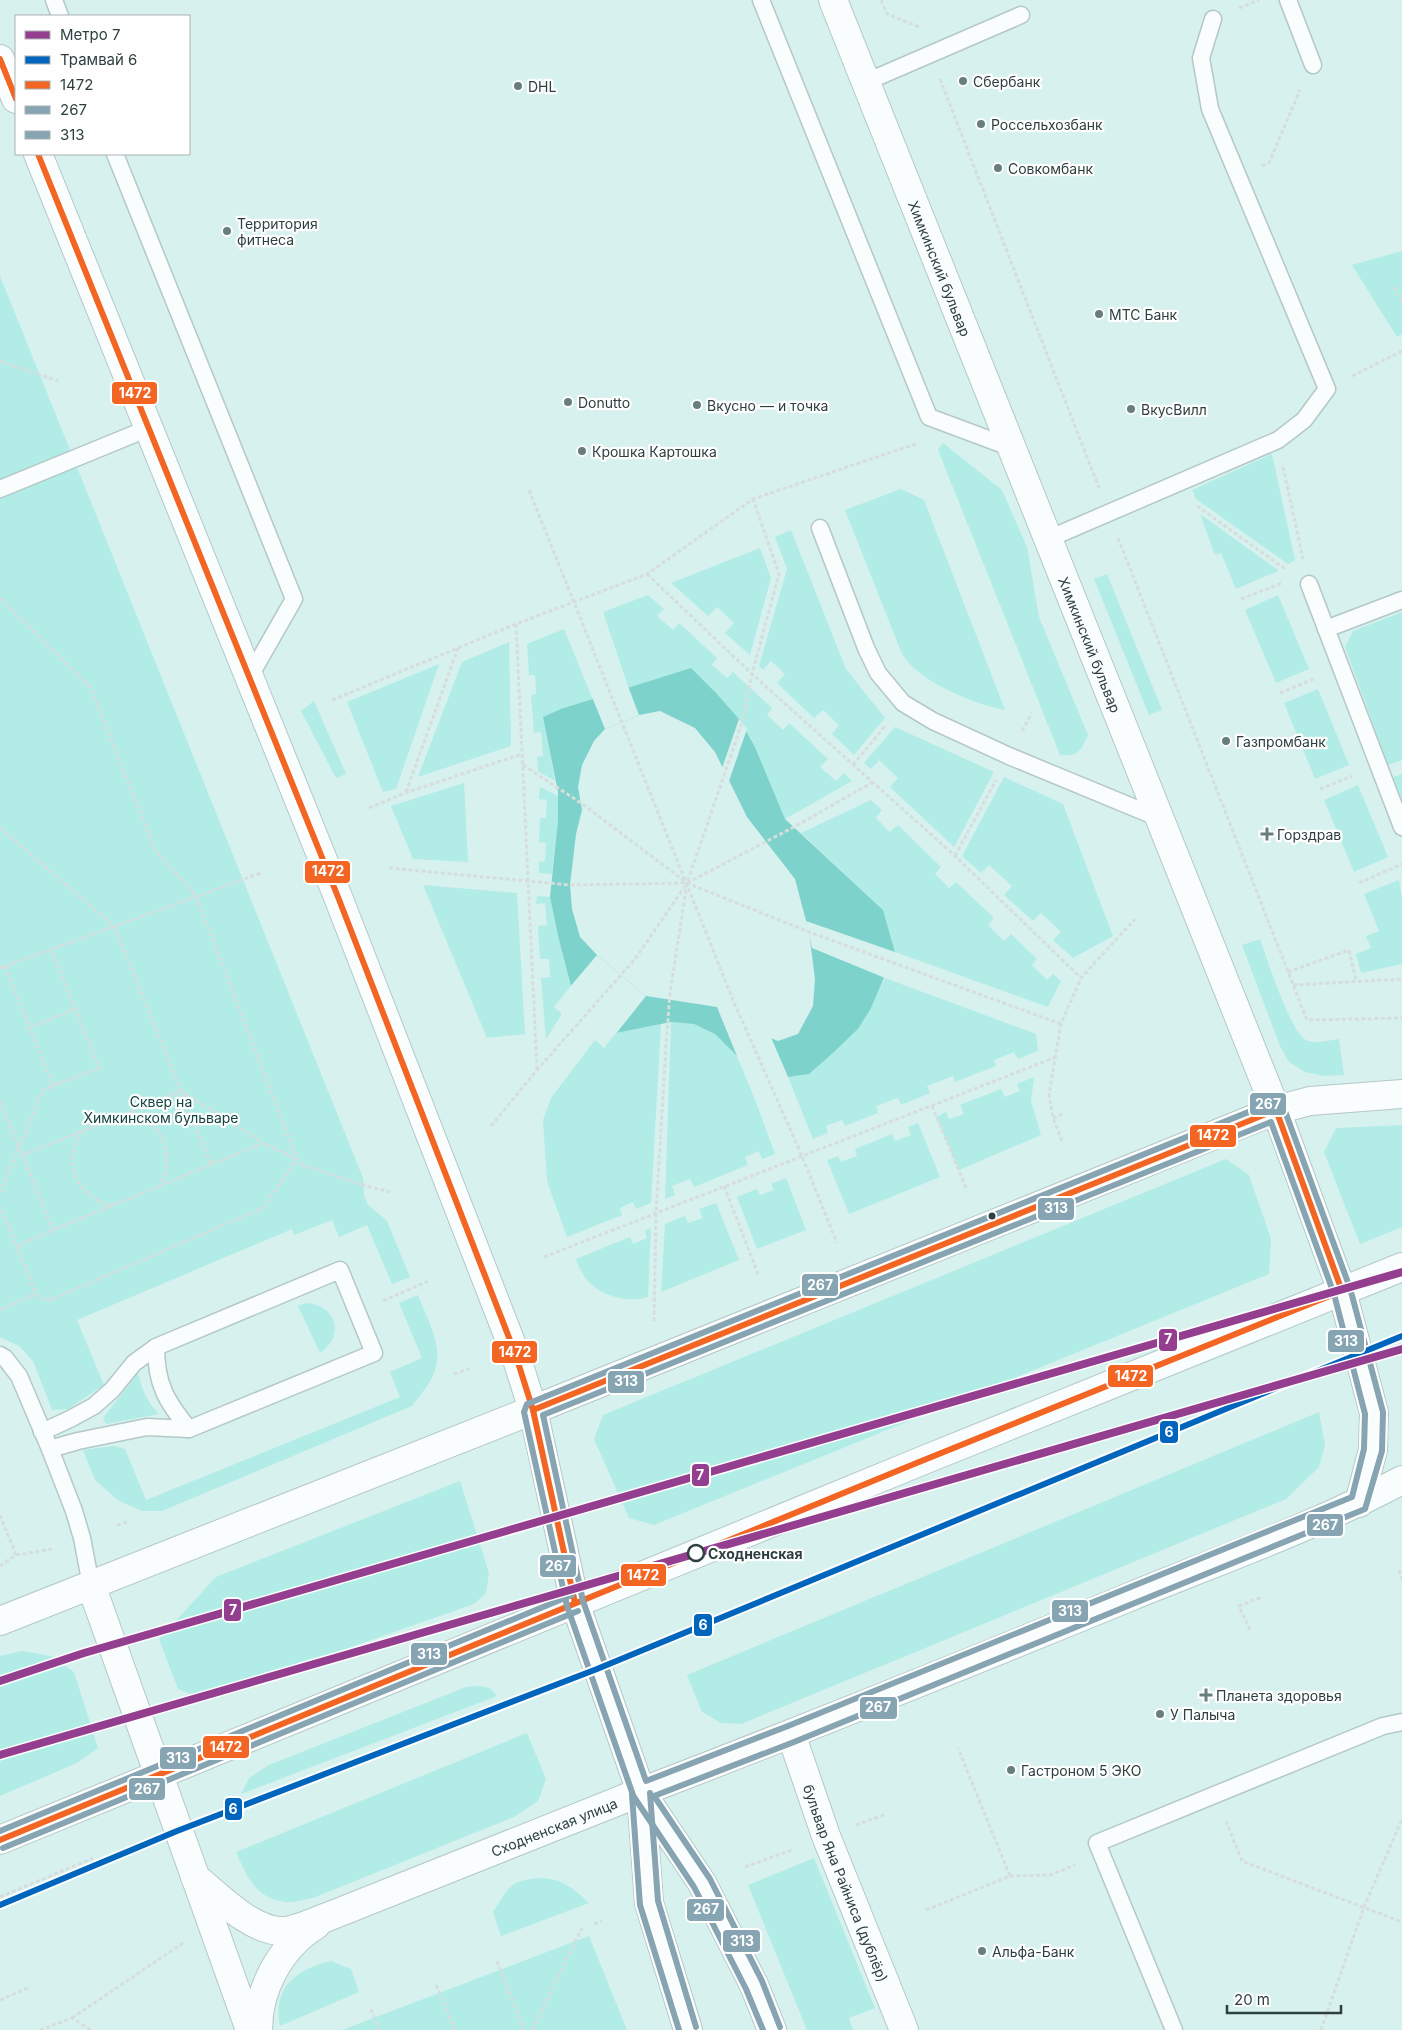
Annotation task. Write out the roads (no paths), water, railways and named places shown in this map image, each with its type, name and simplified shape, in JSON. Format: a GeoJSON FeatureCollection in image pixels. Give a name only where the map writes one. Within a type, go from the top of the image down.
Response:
{"type":"FeatureCollection","features":[{"type":"Feature","properties":{"kind":"main road","name":"Химкинский бульвар"},"geometry":{"type":"LineString","coordinates":[[833,0],[1276,1110],[1342,1291]]}},
{"type":"Feature","properties":{"kind":"main road"},"geometry":{"type":"LineString","coordinates":[[0,58],[15,96]]}},
{"type":"Feature","properties":{"kind":"main road"},"geometry":{"type":"LineString","coordinates":[[38,155],[338,897],[515,1353],[533,1410],[574,1604],[641,1792],[702,1883],[754,1985],[772,2030]]}},
{"type":"Feature","properties":{"kind":"main road"},"geometry":{"type":"LineString","coordinates":[[0,1621],[533,1410],[1276,1110],[1310,1100],[1402,1094]]}},
{"type":"Feature","properties":{"kind":"main road"},"geometry":{"type":"LineString","coordinates":[[0,1840],[910,1466],[1402,1267]]}},
{"type":"Feature","properties":{"kind":"main road"},"geometry":{"type":"LineString","coordinates":[[1342,1291],[1374,1413],[1373,1450],[1359,1503]]}},
{"type":"Feature","properties":{"kind":"main road","name":"Сходненская улица"},"geometry":{"type":"LineString","coordinates":[[195,1877],[247,1918],[269,1929],[286,1931],[330,1916],[791,1734],[1359,1503],[1402,1480]]}},
{"type":"Feature","properties":{"kind":"main road"},"geometry":{"type":"LineString","coordinates":[[91,1585],[157,1776],[250,2030]]}},
{"type":"Feature","properties":{"kind":"main road","name":"бульвар Яна Райниса (дублёр)"},"geometry":{"type":"LineString","coordinates":[[791,1734],[826,1836],[904,2030]]}},
{"type":"Feature","properties":{"kind":"main road"},"geometry":{"type":"LineString","coordinates":[[641,1792],[649,1903],[688,2030]]}},
{"type":"Feature","properties":{"kind":"main road"},"geometry":{"type":"LineString","coordinates":[[258,2030],[258,2013],[265,1986],[275,1967],[292,1945],[310,1929],[330,1916]]}},
{"type":"Feature","properties":{"kind":"lane"},"geometry":{"type":"LineString","coordinates":[[54,0],[60,15]]}},
{"type":"Feature","properties":{"kind":"lane"},"geometry":{"type":"LineString","coordinates":[[762,0],[929,417],[1012,448]]}},
{"type":"Feature","properties":{"kind":"lane"},"geometry":{"type":"LineString","coordinates":[[1288,0],[1313,65]]}},
{"type":"Feature","properties":{"kind":"lane"},"geometry":{"type":"LineString","coordinates":[[866,82],[1020,15]]}},
{"type":"Feature","properties":{"kind":"lane"},"geometry":{"type":"LineString","coordinates":[[1048,539],[1278,440],[1304,420],[1327,389],[1210,108],[1201,58],[1213,19]]}},
{"type":"Feature","properties":{"kind":"lane"},"geometry":{"type":"LineString","coordinates":[[115,155],[294,599],[250,676]]}},
{"type":"Feature","properties":{"kind":"lane"},"geometry":{"type":"LineString","coordinates":[[0,488],[149,428]]}},
{"type":"Feature","properties":{"kind":"lane"},"geometry":{"type":"LineString","coordinates":[[820,528],[866,648],[878,673],[903,703],[933,721],[1009,756],[1159,818]]}},
{"type":"Feature","properties":{"kind":"lane"},"geometry":{"type":"LineString","coordinates":[[1302,580],[1326,629],[1402,827]]}},
{"type":"Feature","properties":{"kind":"lane"},"geometry":{"type":"LineString","coordinates":[[1326,629],[1402,600]]}},
{"type":"Feature","properties":{"kind":"lane"},"geometry":{"type":"LineString","coordinates":[[42,1432],[94,1406],[112,1390],[134,1364],[156,1347],[340,1270],[374,1352],[190,1429],[147,1427],[78,1441],[50,1450]]}},
{"type":"Feature","properties":{"kind":"lane"},"geometry":{"type":"LineString","coordinates":[[156,1347],[156,1365],[161,1386],[170,1406],[190,1429]]}},
{"type":"Feature","properties":{"kind":"lane"},"geometry":{"type":"LineString","coordinates":[[0,1356],[5,1358],[19,1376],[50,1450],[74,1511],[82,1538],[91,1585]]}},
{"type":"Feature","properties":{"kind":"lane"},"geometry":{"type":"LineString","coordinates":[[1174,2030],[1097,1843],[1383,1726],[1402,1722]]}},
{"type":"Feature","properties":{"kind":"metro line","name":"7"},"geometry":{"type":"LineString","coordinates":[[0,1681],[84,1653],[1402,1272]]}},
{"type":"Feature","properties":{"kind":"metro line","name":"7"},"geometry":{"type":"LineString","coordinates":[[0,1755],[1402,1349]]}},
{"type":"Feature","properties":{"kind":"tram line","name":"6"},"geometry":{"type":"LineString","coordinates":[[0,1905],[177,1831],[597,1669],[1402,1336]]}},
{"type":"Feature","properties":{"kind":"place","name":"Сбербанк"},"geometry":{"type":"Point","coordinates":[963,81]}},
{"type":"Feature","properties":{"kind":"place","name":"DHL"},"geometry":{"type":"Point","coordinates":[518,86]}},
{"type":"Feature","properties":{"kind":"place","name":"Россельхозбанк"},"geometry":{"type":"Point","coordinates":[981,124]}},
{"type":"Feature","properties":{"kind":"place","name":"Совкомбанк"},"geometry":{"type":"Point","coordinates":[998,168]}},
{"type":"Feature","properties":{"kind":"place","name":"Территория фитнеса"},"geometry":{"type":"Point","coordinates":[227,231]}},
{"type":"Feature","properties":{"kind":"place","name":"МТС Банк"},"geometry":{"type":"Point","coordinates":[1099,314]}},
{"type":"Feature","properties":{"kind":"place","name":"Donutto"},"geometry":{"type":"Point","coordinates":[568,402]}},
{"type":"Feature","properties":{"kind":"place","name":"Вкусно — и точка"},"geometry":{"type":"Point","coordinates":[697,405]}},
{"type":"Feature","properties":{"kind":"place","name":"ВкусВилл"},"geometry":{"type":"Point","coordinates":[1131,409]}},
{"type":"Feature","properties":{"kind":"place","name":"Крошка Картошка"},"geometry":{"type":"Point","coordinates":[582,451]}},
{"type":"Feature","properties":{"kind":"place","name":"Газпромбанк"},"geometry":{"type":"Point","coordinates":[1226,741]}},
{"type":"Feature","properties":{"kind":"place","name":"Горздрав"},"geometry":{"type":"Point","coordinates":[1267,834]}},
{"type":"Feature","properties":{"kind":"place","name":"Сходненская"},"geometry":{"type":"Point","coordinates":[696,1553]}},
{"type":"Feature","properties":{"kind":"place","name":"Планета здоровья"},"geometry":{"type":"Point","coordinates":[1206,1695]}},
{"type":"Feature","properties":{"kind":"place","name":"У Палыча"},"geometry":{"type":"Point","coordinates":[1160,1714]}},
{"type":"Feature","properties":{"kind":"place","name":"Гастроном 5 ЭКО"},"geometry":{"type":"Point","coordinates":[1011,1770]}},
{"type":"Feature","properties":{"kind":"place","name":"Альфа-Банк"},"geometry":{"type":"Point","coordinates":[982,1951]}},
{"type":"Feature","properties":{"kind":"park label","name":"Сквер на Химкинском бульваре"},"geometry":{"type":"Point","coordinates":[161,1110]}}]}
